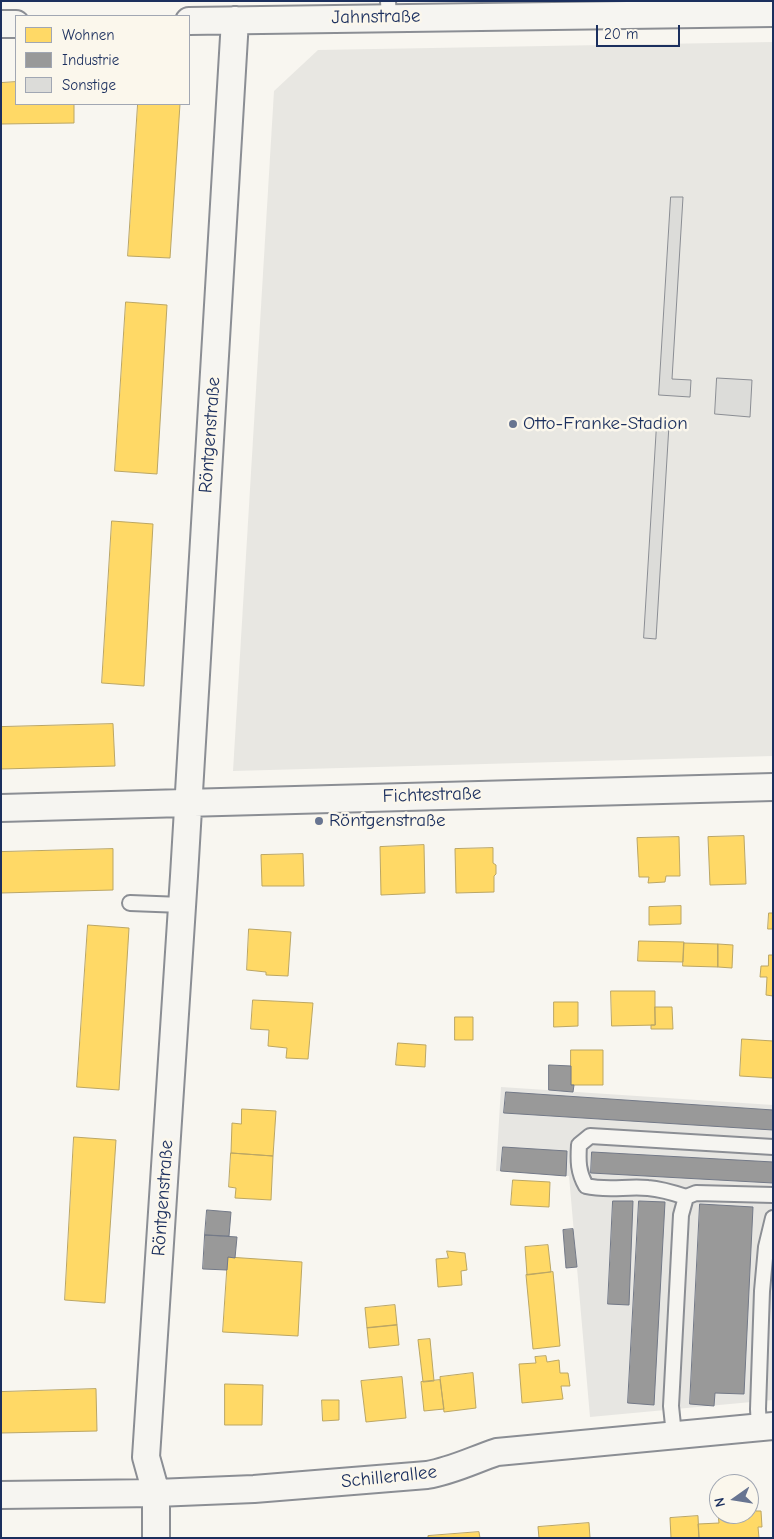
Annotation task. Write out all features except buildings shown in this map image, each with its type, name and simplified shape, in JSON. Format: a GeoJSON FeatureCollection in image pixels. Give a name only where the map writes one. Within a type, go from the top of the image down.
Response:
{"type":"FeatureCollection","features":[{"type":"Feature","properties":{"kind":"street","name":"Jahnstraße"},"geometry":{"type":"LineString","coordinates":[[190,21],[235,20],[388,9],[773,13]]}},
{"type":"Feature","properties":{"kind":"street","name":"Röntgenstraße"},"geometry":{"type":"LineString","coordinates":[[156,1538],[156,1493],[146,1457],[182,905],[235,20]]}},
{"type":"Feature","properties":{"kind":"street"},"geometry":{"type":"LineString","coordinates":[[1,24],[15,24]]}},
{"type":"Feature","properties":{"kind":"street","name":"Fichtestraße"},"geometry":{"type":"LineString","coordinates":[[1,808],[773,786]]}},
{"type":"Feature","properties":{"kind":"street","name":"Schillerallee"},"geometry":{"type":"LineString","coordinates":[[1,1495],[156,1493],[254,1489],[427,1475],[453,1470],[475,1459],[497,1452],[766,1427]]}},
{"type":"Feature","properties":{"kind":"lane"},"geometry":{"type":"LineString","coordinates":[[130,903],[182,905]]}},
{"type":"Feature","properties":{"kind":"lane"},"geometry":{"type":"LineString","coordinates":[[773,1147],[590,1136],[579,1145],[578,1163],[581,1178],[586,1186],[599,1189],[648,1188],[672,1192],[686,1197],[706,1193],[773,1195]]}},
{"type":"Feature","properties":{"kind":"lane"},"geometry":{"type":"LineString","coordinates":[[674,1436],[671,1406],[672,1386],[681,1215],[686,1197]]}},
{"type":"Feature","properties":{"kind":"lane"},"geometry":{"type":"LineString","coordinates":[[766,1427],[758,1409],[762,1291],[766,1247],[773,1218]]}},
{"type":"Feature","properties":{"kind":"shaded area","name":"Otto-Franke-Stadion"},"geometry":{"type":"Polygon","coordinates":[[[773,42],[773,756],[233,771],[274,91],[318,50],[773,42]]]}},
{"type":"Feature","properties":{"kind":"shaded area"},"geometry":{"type":"Polygon","coordinates":[[[501,1087],[773,1105],[773,1400],[590,1417],[569,1176],[496,1171],[501,1087]]]}},
{"type":"Feature","properties":{"kind":"place","name":"Otto-Franke-Stadion"},"geometry":{"type":"Point","coordinates":[513,424]}},
{"type":"Feature","properties":{"kind":"place","name":"Röntgenstraße"},"geometry":{"type":"Point","coordinates":[319,821]}}]}
